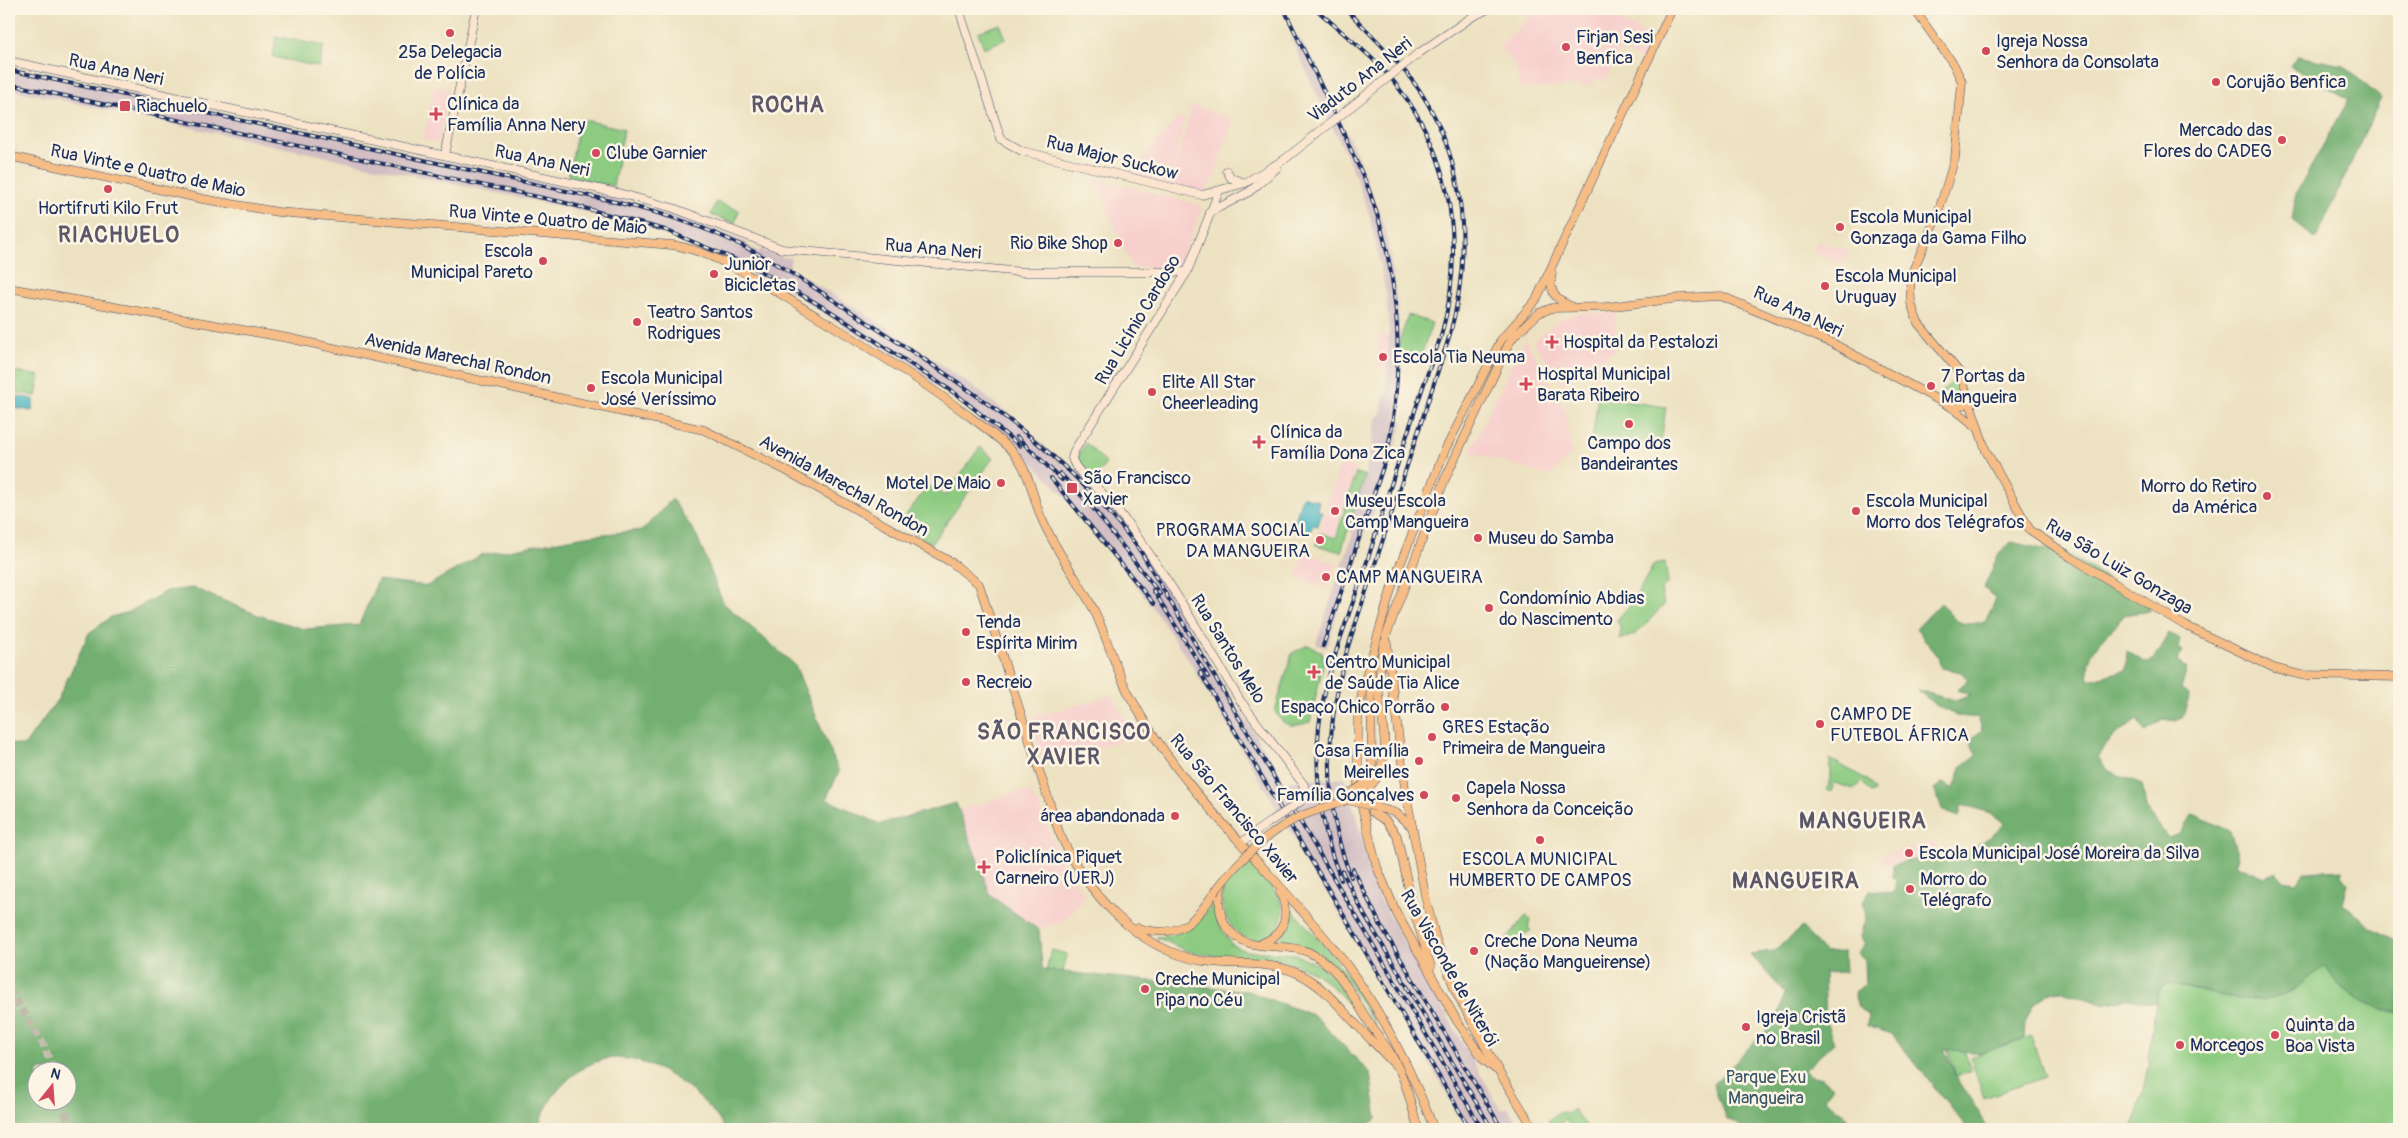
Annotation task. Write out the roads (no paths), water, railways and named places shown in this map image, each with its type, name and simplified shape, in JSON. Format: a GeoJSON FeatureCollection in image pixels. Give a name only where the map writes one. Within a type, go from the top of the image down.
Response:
{"type":"FeatureCollection","features":[{"type":"Feature","properties":{"kind":"main road"},"geometry":{"type":"LineString","coordinates":[[445,155],[476,9]]}},
{"type":"Feature","properties":{"kind":"main road","name":"Rua Major Suckow"},"geometry":{"type":"LineString","coordinates":[[959,9],[1001,140],[1011,147],[1030,153],[1202,195],[1219,191]]}},
{"type":"Feature","properties":{"kind":"main road","name":"Viaduto Ana Neri"},"geometry":{"type":"LineString","coordinates":[[1219,191],[1245,183],[1282,161],[1419,53],[1472,17],[1488,9]]}},
{"type":"Feature","properties":{"kind":"main road","name":"Rua Visconde de Niterói"},"geometry":{"type":"LineString","coordinates":[[1499,1072],[1484,1060],[1457,1020],[1396,914],[1377,867],[1358,792],[1358,718],[1371,657],[1393,583],[1445,450],[1501,340],[1536,300],[1672,9]]}},
{"type":"Feature","properties":{"kind":"main road","name":"Rua São Luiz Gonzaga"},"geometry":{"type":"LineString","coordinates":[[1914,9],[1954,65],[1962,82],[1955,158],[1932,229],[1910,277],[1911,303],[1918,323],[1960,373],[1986,451],[2030,530],[2042,540],[2202,634],[2274,668],[2301,675],[2399,677]]}},
{"type":"Feature","properties":{"kind":"main road","name":"Rua Ana Neri"},"geometry":{"type":"LineString","coordinates":[[9,62],[631,196],[673,208],[782,249],[1022,272],[1188,272]]}},
{"type":"Feature","properties":{"kind":"main road","name":"Rua Vinte e Quatro de Maio"},"geometry":{"type":"LineString","coordinates":[[9,156],[203,199],[278,212],[672,245],[696,250],[770,288],[908,373],[996,437],[1011,451],[1023,467]]}},
{"type":"Feature","properties":{"kind":"main road","name":"Viaduto Ana Neri"},"geometry":{"type":"LineString","coordinates":[[1210,212],[1249,192],[1272,174],[1282,161]]}},
{"type":"Feature","properties":{"kind":"main road"},"geometry":{"type":"LineString","coordinates":[[1227,172],[1231,178],[1245,183]]}},
{"type":"Feature","properties":{"kind":"main road","name":"Rua Licínio Cardoso"},"geometry":{"type":"LineString","coordinates":[[1072,458],[1078,444],[1188,272],[1219,191]]}},
{"type":"Feature","properties":{"kind":"main road"},"geometry":{"type":"LineString","coordinates":[[1202,195],[1210,212]]}},
{"type":"Feature","properties":{"kind":"main road"},"geometry":{"type":"LineString","coordinates":[[1554,261],[1550,285],[1552,292],[1561,302],[1585,308]]}},
{"type":"Feature","properties":{"kind":"main road","name":"Avenida Marechal Rondon"},"geometry":{"type":"LineString","coordinates":[[9,288],[288,338],[704,430],[785,470],[951,562],[979,584],[1046,796],[1073,862],[1100,899],[1131,927],[1159,946],[1180,955],[1204,961],[1270,965],[1310,980],[1325,991],[1396,1066]]}},
{"type":"Feature","properties":{"kind":"main road","name":"Rua Ana Neri"},"geometry":{"type":"LineString","coordinates":[[1585,308],[1702,296],[1728,298],[1830,342],[1953,408],[1978,428]]}},
{"type":"Feature","properties":{"kind":"main road","name":"Rua Visconde de Niterói"},"geometry":{"type":"LineString","coordinates":[[1534,1129],[1499,1072],[1456,992],[1437,943],[1426,900],[1412,827],[1386,636],[1449,472],[1515,335],[1539,313],[1552,308],[1585,308]]}},
{"type":"Feature","properties":{"kind":"main road"},"geometry":{"type":"LineString","coordinates":[[1953,408],[1964,405],[1969,396]]}},
{"type":"Feature","properties":{"kind":"main road"},"geometry":{"type":"LineString","coordinates":[[1445,450],[1457,455]]}},
{"type":"Feature","properties":{"kind":"main road","name":"Rua Santos Melo"},"geometry":{"type":"LineString","coordinates":[[1072,458],[1076,467],[1126,521],[1156,562],[1239,699],[1304,785],[1300,802],[1241,843]]}},
{"type":"Feature","properties":{"kind":"main road"},"geometry":{"type":"LineString","coordinates":[[1438,466],[1449,472]]}},
{"type":"Feature","properties":{"kind":"main road","name":"Rua São Francisco Xavier"},"geometry":{"type":"LineString","coordinates":[[1023,467],[1042,519],[1093,610],[1129,695],[1156,739],[1192,788],[1319,932],[1359,982],[1416,1081],[1434,1129]]}},
{"type":"Feature","properties":{"kind":"main road"},"geometry":{"type":"LineString","coordinates":[[1386,636],[1379,691],[1386,747],[1382,767],[1371,785],[1363,792],[1292,818],[1260,841],[1234,866],[1221,887],[1219,898],[1221,915],[1230,931],[1236,937],[1250,943],[1297,948],[1318,957],[1332,967],[1343,980],[1396,1066],[1408,1090],[1418,1129]]}},
{"type":"Feature","properties":{"kind":"main road"},"geometry":{"type":"LineString","coordinates":[[1131,927],[1149,931],[1170,931],[1189,924],[1198,917],[1229,873],[1263,840],[1297,818],[1338,800],[1363,786],[1369,780],[1372,772],[1371,657]]}},
{"type":"Feature","properties":{"kind":"main road"},"geometry":{"type":"LineString","coordinates":[[1338,800],[1396,813],[1412,827]]}},
{"type":"Feature","properties":{"kind":"main road"},"geometry":{"type":"LineString","coordinates":[[1338,800],[1367,809],[1386,821],[1397,836],[1420,932],[1438,985]]}},
{"type":"Feature","properties":{"kind":"main road"},"geometry":{"type":"LineString","coordinates":[[1260,944],[1276,936],[1286,919],[1285,904],[1275,882]]}},
{"type":"Feature","properties":{"kind":"main road"},"geometry":{"type":"LineString","coordinates":[[1457,1020],[1468,1014]]}},
{"type":"Feature","properties":{"kind":"water"},"geometry":{"type":"Polygon","coordinates":[[[9,395],[34,399],[32,411],[9,407],[9,395]]]}},
{"type":"Feature","properties":{"kind":"water"},"geometry":{"type":"Polygon","coordinates":[[[1302,496],[1319,501],[1317,510],[1322,512],[1318,526],[1313,525],[1311,531],[1294,526],[1302,496]]]}},
{"type":"Feature","properties":{"kind":"tunnel"},"geometry":{"type":"LineString","coordinates":[[9,989],[44,1046],[49,1060]]}},
{"type":"Feature","properties":{"kind":"tunnel"},"geometry":{"type":"LineString","coordinates":[[64,1110],[71,1129]]}},
{"type":"Feature","properties":{"kind":"railway"},"geometry":{"type":"LineString","coordinates":[[1284,9],[1335,114],[1370,193],[1382,230],[1389,262],[1397,327],[1396,393],[1386,458],[1323,646]]}},
{"type":"Feature","properties":{"kind":"railway"},"geometry":{"type":"LineString","coordinates":[[1316,9],[1389,76],[1417,115],[1432,144],[1443,175],[1450,207],[1453,239],[1448,304],[1441,336],[1413,415],[1339,644],[1323,701],[1319,723],[1318,769],[1322,815],[1333,859],[1341,880]]}},
{"type":"Feature","properties":{"kind":"railway"},"geometry":{"type":"LineString","coordinates":[[1346,9],[1403,69],[1420,91],[1436,119],[1448,148],[1456,178],[1461,209],[1463,241],[1457,303],[1450,334],[1347,650],[1340,678],[1331,735],[1331,792],[1341,849],[1351,877]]}},
{"type":"Feature","properties":{"kind":"railway"},"geometry":{"type":"LineString","coordinates":[[9,70],[603,199],[645,209],[685,222],[731,240],[787,271],[936,367],[974,394],[1011,421],[1081,482],[1141,552],[1482,1129]]}},
{"type":"Feature","properties":{"kind":"railway"},"geometry":{"type":"LineString","coordinates":[[9,84],[562,202],[665,230],[751,266],[830,311],[956,394],[1020,446]]}},
{"type":"Feature","properties":{"kind":"railway"},"geometry":{"type":"LineString","coordinates":[[1017,437],[1062,480]]}},
{"type":"Feature","properties":{"kind":"railway"},"geometry":{"type":"LineString","coordinates":[[1060,473],[1092,507],[1160,594]]}},
{"type":"Feature","properties":{"kind":"railway"},"geometry":{"type":"LineString","coordinates":[[1051,478],[1154,604]]}},
{"type":"Feature","properties":{"kind":"railway"},"geometry":{"type":"LineString","coordinates":[[1153,590],[1208,677]]}},
{"type":"Feature","properties":{"kind":"railway"},"geometry":{"type":"LineString","coordinates":[[1200,672],[1470,1129]]}},
{"type":"Feature","properties":{"kind":"railway"},"geometry":{"type":"LineString","coordinates":[[1353,869],[1381,926],[1502,1129]]}},
{"type":"Feature","properties":{"kind":"railway"},"geometry":{"type":"LineString","coordinates":[[1342,871],[1365,916],[1492,1129]]}},
{"type":"Feature","properties":{"kind":"place","name":"25ª Delegacia de Polícia"},"geometry":{"type":"Point","coordinates":[450,33]}},
{"type":"Feature","properties":{"kind":"place","name":"Firjan Sesi Benfica"},"geometry":{"type":"Point","coordinates":[1566,47]}},
{"type":"Feature","properties":{"kind":"place","name":"Igreja Nossa Senhora da Consolata"},"geometry":{"type":"Point","coordinates":[1986,51]}},
{"type":"Feature","properties":{"kind":"place","name":"Corujão Benfica"},"geometry":{"type":"Point","coordinates":[2216,82]}},
{"type":"Feature","properties":{"kind":"place","name":"Riachuelo"},"geometry":{"type":"Point","coordinates":[125,106]}},
{"type":"Feature","properties":{"kind":"place","name":"Clínica da Família Anna Nery"},"geometry":{"type":"Point","coordinates":[436,114]}},
{"type":"Feature","properties":{"kind":"place","name":"Mercado das Flores do CADEG"},"geometry":{"type":"Point","coordinates":[2282,140]}},
{"type":"Feature","properties":{"kind":"place","name":"Clube Garnier"},"geometry":{"type":"Point","coordinates":[596,153]}},
{"type":"Feature","properties":{"kind":"place","name":"Hortifruti Kilo Frut"},"geometry":{"type":"Point","coordinates":[108,189]}},
{"type":"Feature","properties":{"kind":"place","name":"Escola Municipal Gonzaga da Gama Filho"},"geometry":{"type":"Point","coordinates":[1840,227]}},
{"type":"Feature","properties":{"kind":"place","name":"Rio Bike Shop"},"geometry":{"type":"Point","coordinates":[1118,243]}},
{"type":"Feature","properties":{"kind":"place","name":"Escola Municipal Pareto"},"geometry":{"type":"Point","coordinates":[543,261]}},
{"type":"Feature","properties":{"kind":"place","name":"Junior Bicicletas"},"geometry":{"type":"Point","coordinates":[714,274]}},
{"type":"Feature","properties":{"kind":"place","name":"Escola Municipal Uruguay"},"geometry":{"type":"Point","coordinates":[1825,286]}},
{"type":"Feature","properties":{"kind":"place","name":"Teatro Santos Rodrigues"},"geometry":{"type":"Point","coordinates":[637,322]}},
{"type":"Feature","properties":{"kind":"place","name":"Hospital da Pestalozi"},"geometry":{"type":"Point","coordinates":[1552,342]}},
{"type":"Feature","properties":{"kind":"place","name":"Escola Tia Neuma"},"geometry":{"type":"Point","coordinates":[1383,357]}},
{"type":"Feature","properties":{"kind":"place","name":"Hospital Municipal Barata Ribeiro"},"geometry":{"type":"Point","coordinates":[1526,384]}},
{"type":"Feature","properties":{"kind":"place","name":"7 Portas da Mangueira"},"geometry":{"type":"Point","coordinates":[1931,386]}},
{"type":"Feature","properties":{"kind":"place","name":"Escola Municipal José Veríssimo"},"geometry":{"type":"Point","coordinates":[591,388]}},
{"type":"Feature","properties":{"kind":"place","name":"Elite All Star Cheerleading"},"geometry":{"type":"Point","coordinates":[1152,392]}},
{"type":"Feature","properties":{"kind":"place","name":"Campo dos Bandeirantes"},"geometry":{"type":"Point","coordinates":[1629,424]}},
{"type":"Feature","properties":{"kind":"place","name":"Clínica da Família Dona Zica"},"geometry":{"type":"Point","coordinates":[1259,442]}},
{"type":"Feature","properties":{"kind":"place","name":"Motel De Maio"},"geometry":{"type":"Point","coordinates":[1001,483]}},
{"type":"Feature","properties":{"kind":"place","name":"São Francisco Xavier"},"geometry":{"type":"Point","coordinates":[1072,488]}},
{"type":"Feature","properties":{"kind":"place","name":"Morro do Retiro da América"},"geometry":{"type":"Point","coordinates":[2267,496]}},
{"type":"Feature","properties":{"kind":"place","name":"Museu Escola Camp Mangueira"},"geometry":{"type":"Point","coordinates":[1335,511]}},
{"type":"Feature","properties":{"kind":"place","name":"Escola Municipal Morro dos Telégrafos"},"geometry":{"type":"Point","coordinates":[1856,511]}},
{"type":"Feature","properties":{"kind":"place","name":"Museu do Samba"},"geometry":{"type":"Point","coordinates":[1478,538]}},
{"type":"Feature","properties":{"kind":"place","name":"PROGRAMA SOCIAL DA MANGUEIRA"},"geometry":{"type":"Point","coordinates":[1320,540]}},
{"type":"Feature","properties":{"kind":"place","name":"CAMP MANGUEIRA"},"geometry":{"type":"Point","coordinates":[1326,577]}},
{"type":"Feature","properties":{"kind":"place","name":"Condomínio Abdias do Nascimento"},"geometry":{"type":"Point","coordinates":[1489,608]}},
{"type":"Feature","properties":{"kind":"place","name":"Tenda Espírita Mirim"},"geometry":{"type":"Point","coordinates":[966,632]}},
{"type":"Feature","properties":{"kind":"place","name":"Centro Municipal de Saúde Tia Alice"},"geometry":{"type":"Point","coordinates":[1314,672]}},
{"type":"Feature","properties":{"kind":"place","name":"Recreio"},"geometry":{"type":"Point","coordinates":[966,682]}},
{"type":"Feature","properties":{"kind":"place","name":"Espaço Chico Porrão"},"geometry":{"type":"Point","coordinates":[1445,707]}},
{"type":"Feature","properties":{"kind":"place","name":"CAMPO DE FUTEBOL ÁFRICA"},"geometry":{"type":"Point","coordinates":[1820,724]}},
{"type":"Feature","properties":{"kind":"place","name":"GRES Estação Primeira de Mangueira"},"geometry":{"type":"Point","coordinates":[1432,737]}},
{"type":"Feature","properties":{"kind":"place","name":"Casa Família Meirelles"},"geometry":{"type":"Point","coordinates":[1419,761]}},
{"type":"Feature","properties":{"kind":"place","name":"Família Gonçalves"},"geometry":{"type":"Point","coordinates":[1424,795]}},
{"type":"Feature","properties":{"kind":"place","name":"Capela Nossa Senhora da Conceição"},"geometry":{"type":"Point","coordinates":[1456,798]}},
{"type":"Feature","properties":{"kind":"place","name":"área abandonada"},"geometry":{"type":"Point","coordinates":[1175,816]}},
{"type":"Feature","properties":{"kind":"place","name":"ESCOLA MUNICIPAL HUMBERTO DE CAMPOS"},"geometry":{"type":"Point","coordinates":[1540,840]}},
{"type":"Feature","properties":{"kind":"place","name":"Escola Municipal José Moreira da Silva"},"geometry":{"type":"Point","coordinates":[1909,853]}},
{"type":"Feature","properties":{"kind":"place","name":"Policlínica Piquet Carneiro (UERJ)"},"geometry":{"type":"Point","coordinates":[984,867]}},
{"type":"Feature","properties":{"kind":"place","name":"Morro do Telégrafo"},"geometry":{"type":"Point","coordinates":[1910,889]}},
{"type":"Feature","properties":{"kind":"place","name":"Creche Dona Neuma (Nação Mangueirense)"},"geometry":{"type":"Point","coordinates":[1474,951]}},
{"type":"Feature","properties":{"kind":"place","name":"Creche Municipal Pipa no Céu"},"geometry":{"type":"Point","coordinates":[1145,989]}},
{"type":"Feature","properties":{"kind":"place","name":"Igreja Cristã no Brasil"},"geometry":{"type":"Point","coordinates":[1746,1027]}},
{"type":"Feature","properties":{"kind":"place","name":"Quinta da Boa Vista"},"geometry":{"type":"Point","coordinates":[2275,1035]}},
{"type":"Feature","properties":{"kind":"place","name":"Morcegos"},"geometry":{"type":"Point","coordinates":[2180,1045]}},
{"type":"Feature","properties":{"kind":"district","name":"ROCHA"},"geometry":{"type":"Point","coordinates":[788,105]}},
{"type":"Feature","properties":{"kind":"district","name":"RIACHUELO"},"geometry":{"type":"Point","coordinates":[119,235]}},
{"type":"Feature","properties":{"kind":"district","name":"SÃO FRANCISCO XAVIER"},"geometry":{"type":"Point","coordinates":[1064,744]}},
{"type":"Feature","properties":{"kind":"district","name":"MANGUEIRA"},"geometry":{"type":"Point","coordinates":[1863,821]}},
{"type":"Feature","properties":{"kind":"district","name":"MANGUEIRA"},"geometry":{"type":"Point","coordinates":[1796,881]}},
{"type":"Feature","properties":{"kind":"park label","name":"Parque Exu Mangueira"},"geometry":{"type":"Point","coordinates":[1766,1087]}}]}
